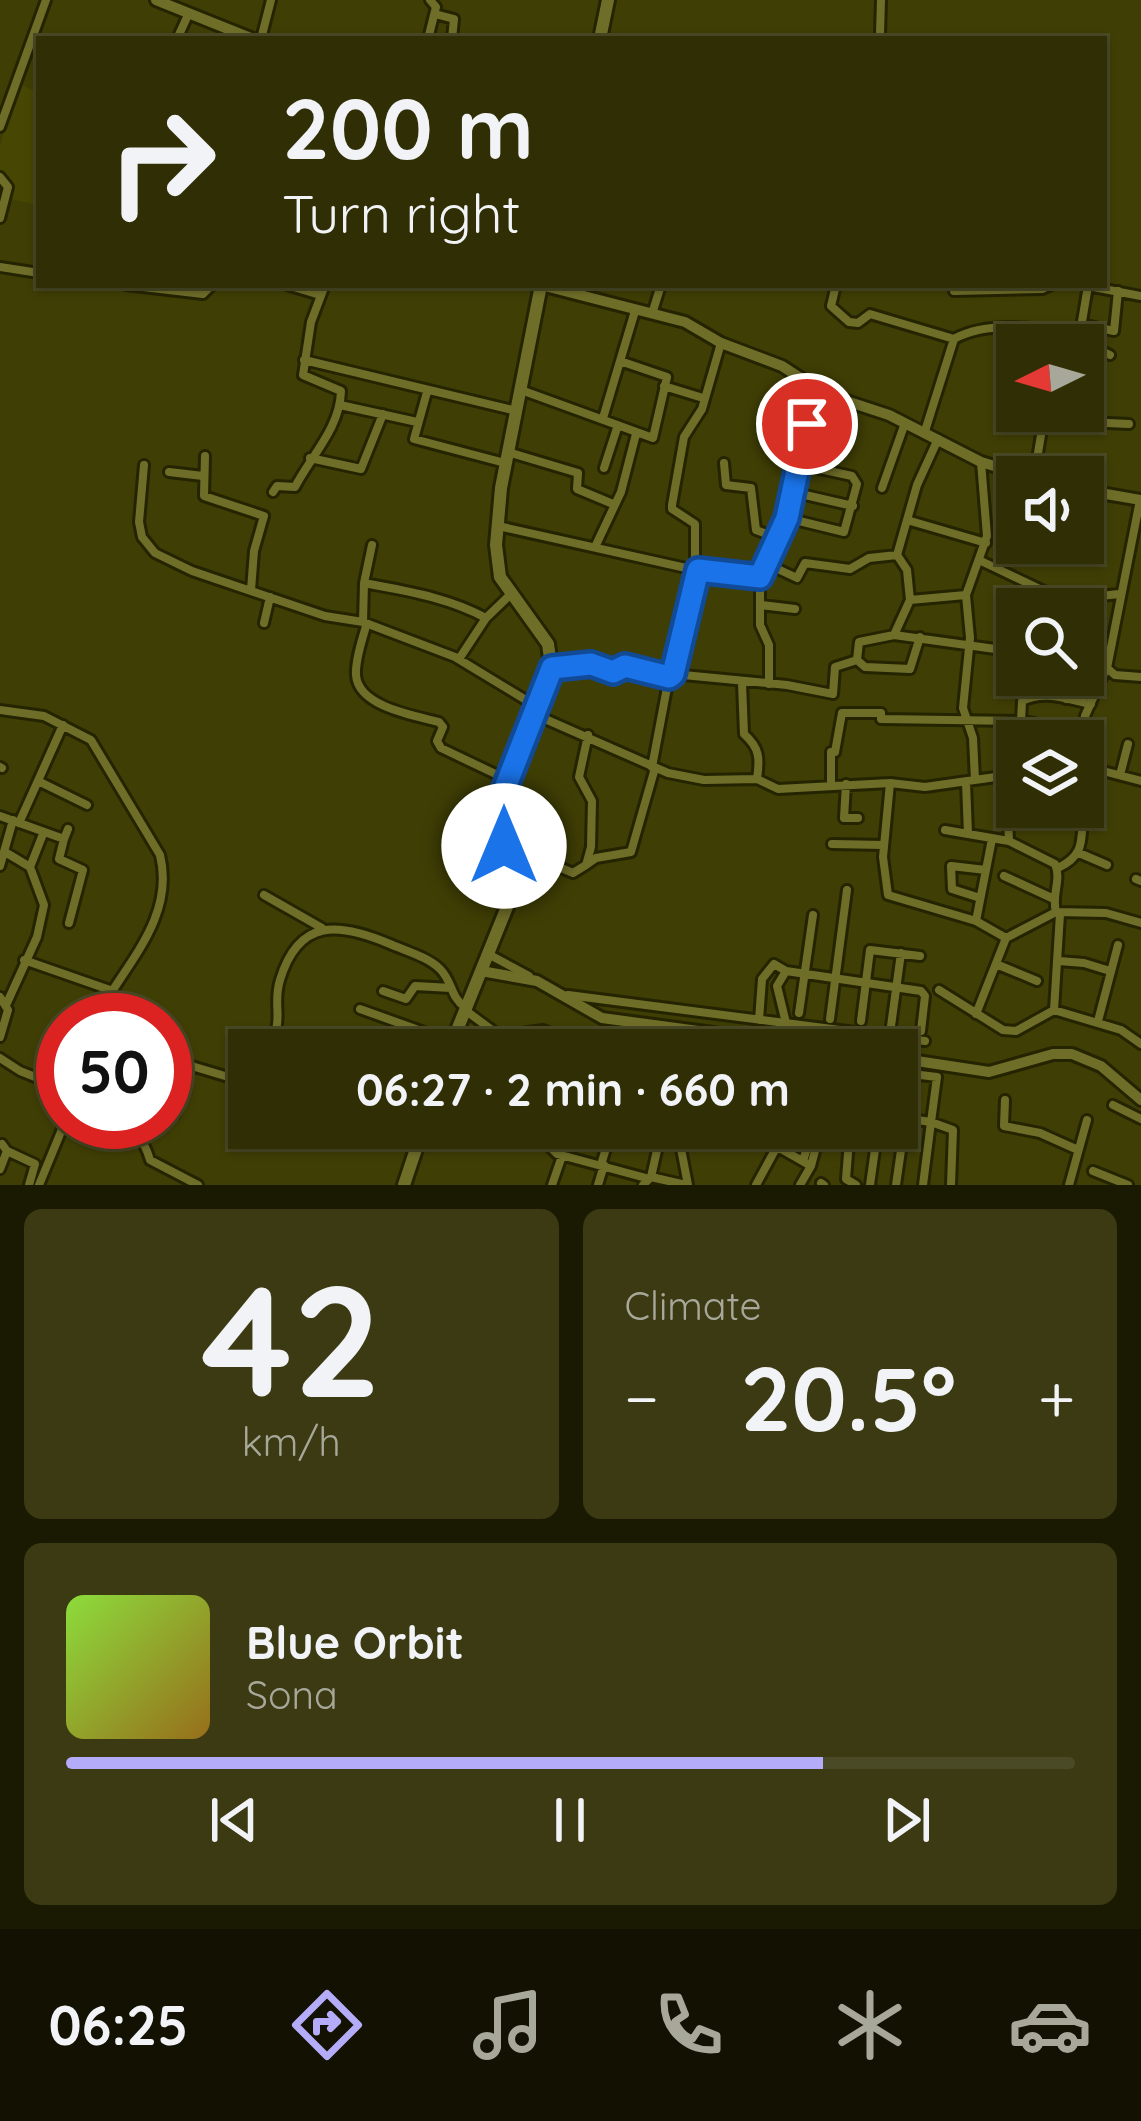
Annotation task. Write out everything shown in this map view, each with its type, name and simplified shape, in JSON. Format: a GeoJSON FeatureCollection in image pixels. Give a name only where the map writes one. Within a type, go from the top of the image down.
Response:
{"type":"FeatureCollection","features":[{"type":"Feature","properties":{"kind":"main road"},"geometry":{"type":"LineString","coordinates":[[601,36],[608,0]]}},
{"type":"Feature","properties":{"kind":"main road"},"geometry":{"type":"LineString","coordinates":[[457,1029],[524,866],[521,857],[493,832],[494,816],[552,668],[548,644],[510,595],[497,566],[496,525],[540,288]]}},
{"type":"Feature","properties":{"kind":"main road"},"geometry":{"type":"LineString","coordinates":[[404,1185],[416,1149]]}},
{"type":"Feature","properties":{"kind":"street"},"geometry":{"type":"LineString","coordinates":[[0,127],[46,0]]}},
{"type":"Feature","properties":{"kind":"street"},"geometry":{"type":"LineString","coordinates":[[157,0],[248,36]]}},
{"type":"Feature","properties":{"kind":"street"},"geometry":{"type":"LineString","coordinates":[[258,36],[272,0]]}},
{"type":"Feature","properties":{"kind":"street"},"geometry":{"type":"LineString","coordinates":[[429,36],[435,14],[435,2],[430,0]]}},
{"type":"Feature","properties":{"kind":"street"},"geometry":{"type":"LineString","coordinates":[[880,34],[881,0]]}},
{"type":"Feature","properties":{"kind":"street"},"geometry":{"type":"LineString","coordinates":[[435,14],[454,19],[452,36]]}},
{"type":"Feature","properties":{"kind":"street"},"geometry":{"type":"LineString","coordinates":[[178,36],[188,15]]}},
{"type":"Feature","properties":{"kind":"street"},"geometry":{"type":"LineString","coordinates":[[0,177],[8,190],[0,218]]}},
{"type":"Feature","properties":{"kind":"street"},"geometry":{"type":"LineString","coordinates":[[0,267],[36,273]]}},
{"type":"Feature","properties":{"kind":"street"},"geometry":{"type":"LineString","coordinates":[[295,288],[320,296]]}},
{"type":"Feature","properties":{"kind":"street"},"geometry":{"type":"LineString","coordinates":[[273,492],[278,486],[295,488],[331,431],[340,405],[341,391],[305,378],[304,360],[324,288]]}},
{"type":"Feature","properties":{"kind":"street"},"geometry":{"type":"LineString","coordinates":[[552,288],[685,322],[721,343],[782,366],[825,394],[906,422],[996,466]]}},
{"type":"Feature","properties":{"kind":"street"},"geometry":{"type":"LineString","coordinates":[[652,314],[660,288]]}},
{"type":"Feature","properties":{"kind":"street"},"geometry":{"type":"LineString","coordinates":[[835,288],[831,307],[850,322],[858,323],[870,314],[954,339],[996,330]]}},
{"type":"Feature","properties":{"kind":"street"},"geometry":{"type":"LineString","coordinates":[[954,291],[1044,288]]}},
{"type":"Feature","properties":{"kind":"street"},"geometry":{"type":"LineString","coordinates":[[1081,324],[1086,288]]}},
{"type":"Feature","properties":{"kind":"street"},"geometry":{"type":"LineString","coordinates":[[1102,288],[1141,296]]}},
{"type":"Feature","properties":{"kind":"street"},"geometry":{"type":"LineString","coordinates":[[1104,332],[1114,331],[1118,291]]}},
{"type":"Feature","properties":{"kind":"street"},"geometry":{"type":"LineString","coordinates":[[602,419],[635,310]]}},
{"type":"Feature","properties":{"kind":"street"},"geometry":{"type":"LineString","coordinates":[[925,431],[954,339]]}},
{"type":"Feature","properties":{"kind":"street"},"geometry":{"type":"LineString","coordinates":[[524,866],[540,859],[573,873],[596,858],[631,853],[696,570],[695,524],[672,509],[684,437],[702,409],[721,343]]}},
{"type":"Feature","properties":{"kind":"street"},"geometry":{"type":"LineString","coordinates":[[1104,351],[1111,355]]}},
{"type":"Feature","properties":{"kind":"street"},"geometry":{"type":"LineString","coordinates":[[304,360],[517,411]]}},
{"type":"Feature","properties":{"kind":"street"},"geometry":{"type":"LineString","coordinates":[[520,389],[653,437],[667,376],[620,361]]}},
{"type":"Feature","properties":{"kind":"street"},"geometry":{"type":"LineString","coordinates":[[664,386],[704,398]]}},
{"type":"Feature","properties":{"kind":"street"},"geometry":{"type":"LineString","coordinates":[[427,392],[415,439],[578,473],[577,489],[613,504]]}},
{"type":"Feature","properties":{"kind":"street"},"geometry":{"type":"LineString","coordinates":[[769,684],[760,577],[787,518],[807,424],[825,394]]}},
{"type":"Feature","properties":{"kind":"street"},"geometry":{"type":"LineString","coordinates":[[340,405],[417,422]]}},
{"type":"Feature","properties":{"kind":"street"},"geometry":{"type":"LineString","coordinates":[[310,458],[362,469],[382,414]]}},
{"type":"Feature","properties":{"kind":"street"},"geometry":{"type":"LineString","coordinates":[[1104,421],[1130,424]]}},
{"type":"Feature","properties":{"kind":"street"},"geometry":{"type":"LineString","coordinates":[[882,488],[906,422]]}},
{"type":"Feature","properties":{"kind":"street"},"geometry":{"type":"LineString","coordinates":[[604,468],[618,425]]}},
{"type":"Feature","properties":{"kind":"street"},"geometry":{"type":"LineString","coordinates":[[596,545],[621,492],[636,434]]}},
{"type":"Feature","properties":{"kind":"street"},"geometry":{"type":"LineString","coordinates":[[894,635],[910,600],[907,570],[898,555],[906,520],[938,438]]}},
{"type":"Feature","properties":{"kind":"street"},"geometry":{"type":"LineString","coordinates":[[205,456],[204,496],[264,516],[254,551],[251,590]]}},
{"type":"Feature","properties":{"kind":"street"},"geometry":{"type":"LineString","coordinates":[[968,834],[973,738],[963,708],[966,595],[986,543],[981,462]]}},
{"type":"Feature","properties":{"kind":"street"},"geometry":{"type":"LineString","coordinates":[[724,463],[726,484],[751,488],[756,530],[778,538]]}},
{"type":"Feature","properties":{"kind":"street"},"geometry":{"type":"LineString","coordinates":[[787,518],[844,532],[853,506],[856,478],[797,464]]}},
{"type":"Feature","properties":{"kind":"street"},"geometry":{"type":"LineString","coordinates":[[144,465],[139,522],[151,549],[192,572],[459,658],[537,712],[588,735],[610,751],[654,768],[704,780],[757,779],[778,789],[890,783],[925,787],[996,778]]}},
{"type":"Feature","properties":{"kind":"street"},"geometry":{"type":"LineString","coordinates":[[169,472],[203,476]]}},
{"type":"Feature","properties":{"kind":"street"},"geometry":{"type":"LineString","coordinates":[[792,491],[853,506]]}},
{"type":"Feature","properties":{"kind":"street"},"geometry":{"type":"LineString","coordinates":[[1085,716],[1107,665],[1140,500],[1104,494]]}},
{"type":"Feature","properties":{"kind":"street"},"geometry":{"type":"LineString","coordinates":[[906,520],[986,543]]}},
{"type":"Feature","properties":{"kind":"street"},"geometry":{"type":"LineString","coordinates":[[496,525],[696,570],[760,577]]}},
{"type":"Feature","properties":{"kind":"street"},"geometry":{"type":"LineString","coordinates":[[372,545],[356,672],[362,690],[393,709],[439,722],[441,748],[508,780]]}},
{"type":"Feature","properties":{"kind":"street"},"geometry":{"type":"LineString","coordinates":[[765,563],[798,578],[806,563],[850,569],[869,558],[898,555]]}},
{"type":"Feature","properties":{"kind":"street"},"geometry":{"type":"LineString","coordinates":[[980,561],[1037,588]]}},
{"type":"Feature","properties":{"kind":"street"},"geometry":{"type":"LineString","coordinates":[[364,584],[428,594],[486,618]]}},
{"type":"Feature","properties":{"kind":"street"},"geometry":{"type":"LineString","coordinates":[[1104,597],[1119,594]]}},
{"type":"Feature","properties":{"kind":"street"},"geometry":{"type":"LineString","coordinates":[[459,658],[486,618],[510,595]]}},
{"type":"Feature","properties":{"kind":"street"},"geometry":{"type":"LineString","coordinates":[[910,600],[966,595]]}},
{"type":"Feature","properties":{"kind":"street"},"geometry":{"type":"LineString","coordinates":[[264,622],[270,597]]}},
{"type":"Feature","properties":{"kind":"street"},"geometry":{"type":"LineString","coordinates":[[761,605],[795,610]]}},
{"type":"Feature","properties":{"kind":"street"},"geometry":{"type":"LineString","coordinates":[[856,660],[859,642],[894,635],[996,649]]}},
{"type":"Feature","properties":{"kind":"street"},"geometry":{"type":"LineString","coordinates":[[552,668],[591,664],[613,672],[625,666],[671,676],[832,694],[836,667],[856,660],[870,668],[910,669],[920,637]]}},
{"type":"Feature","properties":{"kind":"street"},"geometry":{"type":"LineString","coordinates":[[1104,663],[1115,675],[1141,677]]}},
{"type":"Feature","properties":{"kind":"street"},"geometry":{"type":"LineString","coordinates":[[742,682],[744,730],[758,749],[757,779]]}},
{"type":"Feature","properties":{"kind":"street"},"geometry":{"type":"LineString","coordinates":[[1021,720],[1025,698],[1049,694],[1090,704]]}},
{"type":"Feature","properties":{"kind":"street"},"geometry":{"type":"LineString","coordinates":[[0,710],[35,713],[63,724],[95,746],[157,847],[162,864],[155,922],[130,967],[108,993]]}},
{"type":"Feature","properties":{"kind":"street"},"geometry":{"type":"LineString","coordinates":[[831,785],[830,752],[835,752],[842,713],[880,713],[881,719],[996,721]]}},
{"type":"Feature","properties":{"kind":"street"},"geometry":{"type":"LineString","coordinates":[[0,866],[63,724]]}},
{"type":"Feature","properties":{"kind":"street"},"geometry":{"type":"LineString","coordinates":[[586,865],[592,801],[579,777],[588,735]]}},
{"type":"Feature","properties":{"kind":"street"},"geometry":{"type":"LineString","coordinates":[[1120,775],[1128,743]]}},
{"type":"Feature","properties":{"kind":"street"},"geometry":{"type":"LineString","coordinates":[[1104,771],[1141,782]]}},
{"type":"Feature","properties":{"kind":"street"},"geometry":{"type":"LineString","coordinates":[[38,781],[87,805]]}},
{"type":"Feature","properties":{"kind":"street"},"geometry":{"type":"LineString","coordinates":[[890,783],[884,844],[888,895],[976,921],[1006,938]]}},
{"type":"Feature","properties":{"kind":"street"},"geometry":{"type":"LineString","coordinates":[[846,784],[844,818],[858,818]]}},
{"type":"Feature","properties":{"kind":"street"},"geometry":{"type":"LineString","coordinates":[[0,816],[43,834],[66,834],[59,859],[83,870],[69,923]]}},
{"type":"Feature","properties":{"kind":"street"},"geometry":{"type":"LineString","coordinates":[[1008,828],[1009,842]]}},
{"type":"Feature","properties":{"kind":"street"},"geometry":{"type":"LineString","coordinates":[[1054,1010],[1058,868],[1079,853],[1083,828]]}},
{"type":"Feature","properties":{"kind":"street"},"geometry":{"type":"LineString","coordinates":[[945,830],[1009,842],[1058,868]]}},
{"type":"Feature","properties":{"kind":"street"},"geometry":{"type":"LineString","coordinates":[[0,1037],[7,1022],[3,1000],[37,937],[44,905],[30,867],[43,834]]}},
{"type":"Feature","properties":{"kind":"street"},"geometry":{"type":"LineString","coordinates":[[976,921],[992,838]]}},
{"type":"Feature","properties":{"kind":"street"},"geometry":{"type":"LineString","coordinates":[[832,844],[884,844]]}},
{"type":"Feature","properties":{"kind":"street"},"geometry":{"type":"LineString","coordinates":[[1079,853],[1107,865]]}},
{"type":"Feature","properties":{"kind":"street"},"geometry":{"type":"LineString","coordinates":[[3,854],[30,867]]}},
{"type":"Feature","properties":{"kind":"street"},"geometry":{"type":"LineString","coordinates":[[980,898],[952,890],[951,866],[986,870]]}},
{"type":"Feature","properties":{"kind":"street"},"geometry":{"type":"LineString","coordinates":[[1004,876],[1054,899]]}},
{"type":"Feature","properties":{"kind":"street"},"geometry":{"type":"LineString","coordinates":[[830,1019],[847,890]]}},
{"type":"Feature","properties":{"kind":"street"},"geometry":{"type":"LineString","coordinates":[[264,895],[324,929],[356,931],[424,958],[442,971],[457,1002],[491,1029]]}},
{"type":"Feature","properties":{"kind":"street"},"geometry":{"type":"LineString","coordinates":[[976,1014],[1006,938],[1058,913],[1106,913],[1141,923]]}},
{"type":"Feature","properties":{"kind":"street"},"geometry":{"type":"LineString","coordinates":[[799,1013],[813,916]]}},
{"type":"Feature","properties":{"kind":"street"},"geometry":{"type":"LineString","coordinates":[[276,1029],[278,984],[288,958],[302,941],[324,929]]}},
{"type":"Feature","properties":{"kind":"street"},"geometry":{"type":"LineString","coordinates":[[1098,1021],[1118,945]]}},
{"type":"Feature","properties":{"kind":"street"},"geometry":{"type":"LineString","coordinates":[[861,1021],[870,950],[920,956]]}},
{"type":"Feature","properties":{"kind":"street"},"geometry":{"type":"LineString","coordinates":[[891,1026],[901,953]]}},
{"type":"Feature","properties":{"kind":"street"},"geometry":{"type":"LineString","coordinates":[[488,954],[602,1018],[681,1029]]}},
{"type":"Feature","properties":{"kind":"street"},"geometry":{"type":"LineString","coordinates":[[24,960],[110,990]]}},
{"type":"Feature","properties":{"kind":"street"},"geometry":{"type":"LineString","coordinates":[[1058,962],[1110,970]]}},
{"type":"Feature","properties":{"kind":"street"},"geometry":{"type":"LineString","coordinates":[[561,994],[759,1020],[923,1036],[924,993],[786,971],[774,964],[765,974],[759,1020]]}},
{"type":"Feature","properties":{"kind":"street"},"geometry":{"type":"LineString","coordinates":[[997,964],[1037,981]]}},
{"type":"Feature","properties":{"kind":"street"},"geometry":{"type":"LineString","coordinates":[[481,971],[537,981]]}},
{"type":"Feature","properties":{"kind":"street"},"geometry":{"type":"LineString","coordinates":[[786,971],[777,986],[786,1023]]}},
{"type":"Feature","properties":{"kind":"street"},"geometry":{"type":"LineString","coordinates":[[383,991],[407,998],[416,986],[451,988]]}},
{"type":"Feature","properties":{"kind":"street"},"geometry":{"type":"LineString","coordinates":[[938,990],[1003,1030],[1016,1031],[1054,1010],[1098,1021],[1141,1044]]}},
{"type":"Feature","properties":{"kind":"street"},"geometry":{"type":"LineString","coordinates":[[360,1010],[408,1029]]}},
{"type":"Feature","properties":{"kind":"street"},"geometry":{"type":"LineString","coordinates":[[918,1061],[989,1072],[1053,1054],[1072,1054],[1101,1066],[1141,1100]]}},
{"type":"Feature","properties":{"kind":"street"},"geometry":{"type":"LineString","coordinates":[[0,1058],[36,1077]]}},
{"type":"Feature","properties":{"kind":"street"},"geometry":{"type":"LineString","coordinates":[[192,1067],[228,1076]]}},
{"type":"Feature","properties":{"kind":"street"},"geometry":{"type":"LineString","coordinates":[[918,1075],[938,1077],[922,1185]]}},
{"type":"Feature","properties":{"kind":"street"},"geometry":{"type":"LineString","coordinates":[[1005,1100],[1004,1126],[1078,1150]]}},
{"type":"Feature","properties":{"kind":"street"},"geometry":{"type":"LineString","coordinates":[[1113,1105],[1141,1119]]}},
{"type":"Feature","properties":{"kind":"street"},"geometry":{"type":"LineString","coordinates":[[918,1120],[953,1130],[951,1185]]}},
{"type":"Feature","properties":{"kind":"street"},"geometry":{"type":"LineString","coordinates":[[1069,1185],[1087,1120]]}},
{"type":"Feature","properties":{"kind":"street"},"geometry":{"type":"LineString","coordinates":[[0,1169],[5,1148],[35,1164],[28,1185]]}},
{"type":"Feature","properties":{"kind":"street"},"geometry":{"type":"LineString","coordinates":[[39,1185],[54,1149]]}},
{"type":"Feature","properties":{"kind":"street"},"geometry":{"type":"LineString","coordinates":[[148,1149],[150,1160],[198,1185]]}},
{"type":"Feature","properties":{"kind":"street"},"geometry":{"type":"LineString","coordinates":[[552,1149],[562,1156],[647,1180],[687,1185],[681,1149]]}},
{"type":"Feature","properties":{"kind":"street"},"geometry":{"type":"LineString","coordinates":[[598,1185],[607,1149]]}},
{"type":"Feature","properties":{"kind":"street"},"geometry":{"type":"LineString","coordinates":[[647,1180],[656,1149]]}},
{"type":"Feature","properties":{"kind":"street"},"geometry":{"type":"LineString","coordinates":[[756,1185],[774,1149]]}},
{"type":"Feature","properties":{"kind":"street"},"geometry":{"type":"LineString","coordinates":[[781,1149],[807,1164]]}},
{"type":"Feature","properties":{"kind":"street"},"geometry":{"type":"LineString","coordinates":[[800,1185],[811,1149]]}},
{"type":"Feature","properties":{"kind":"street"},"geometry":{"type":"LineString","coordinates":[[848,1149],[846,1179],[856,1185]]}},
{"type":"Feature","properties":{"kind":"street"},"geometry":{"type":"LineString","coordinates":[[870,1185],[875,1149]]}},
{"type":"Feature","properties":{"kind":"street"},"geometry":{"type":"LineString","coordinates":[[896,1185],[899,1149]]}},
{"type":"Feature","properties":{"kind":"street"},"geometry":{"type":"LineString","coordinates":[[552,1185],[562,1156]]}},
{"type":"Feature","properties":{"kind":"street"},"geometry":{"type":"LineString","coordinates":[[1093,1172],[1128,1185]]}},
{"type":"Feature","properties":{"kind":"shaded area"},"geometry":{"type":"Polygon","coordinates":[[[18,83],[36,92],[36,204],[10,199],[9,177],[0,172],[0,146],[18,83]]]}},
{"type":"Feature","properties":{"kind":"route"},"geometry":{"type":"LineString","coordinates":[[504,846],[494,836],[494,816],[552,668],[591,664],[613,672],[625,666],[669,677],[673,674],[698,570],[760,577],[787,518],[807,424]]}}]}
